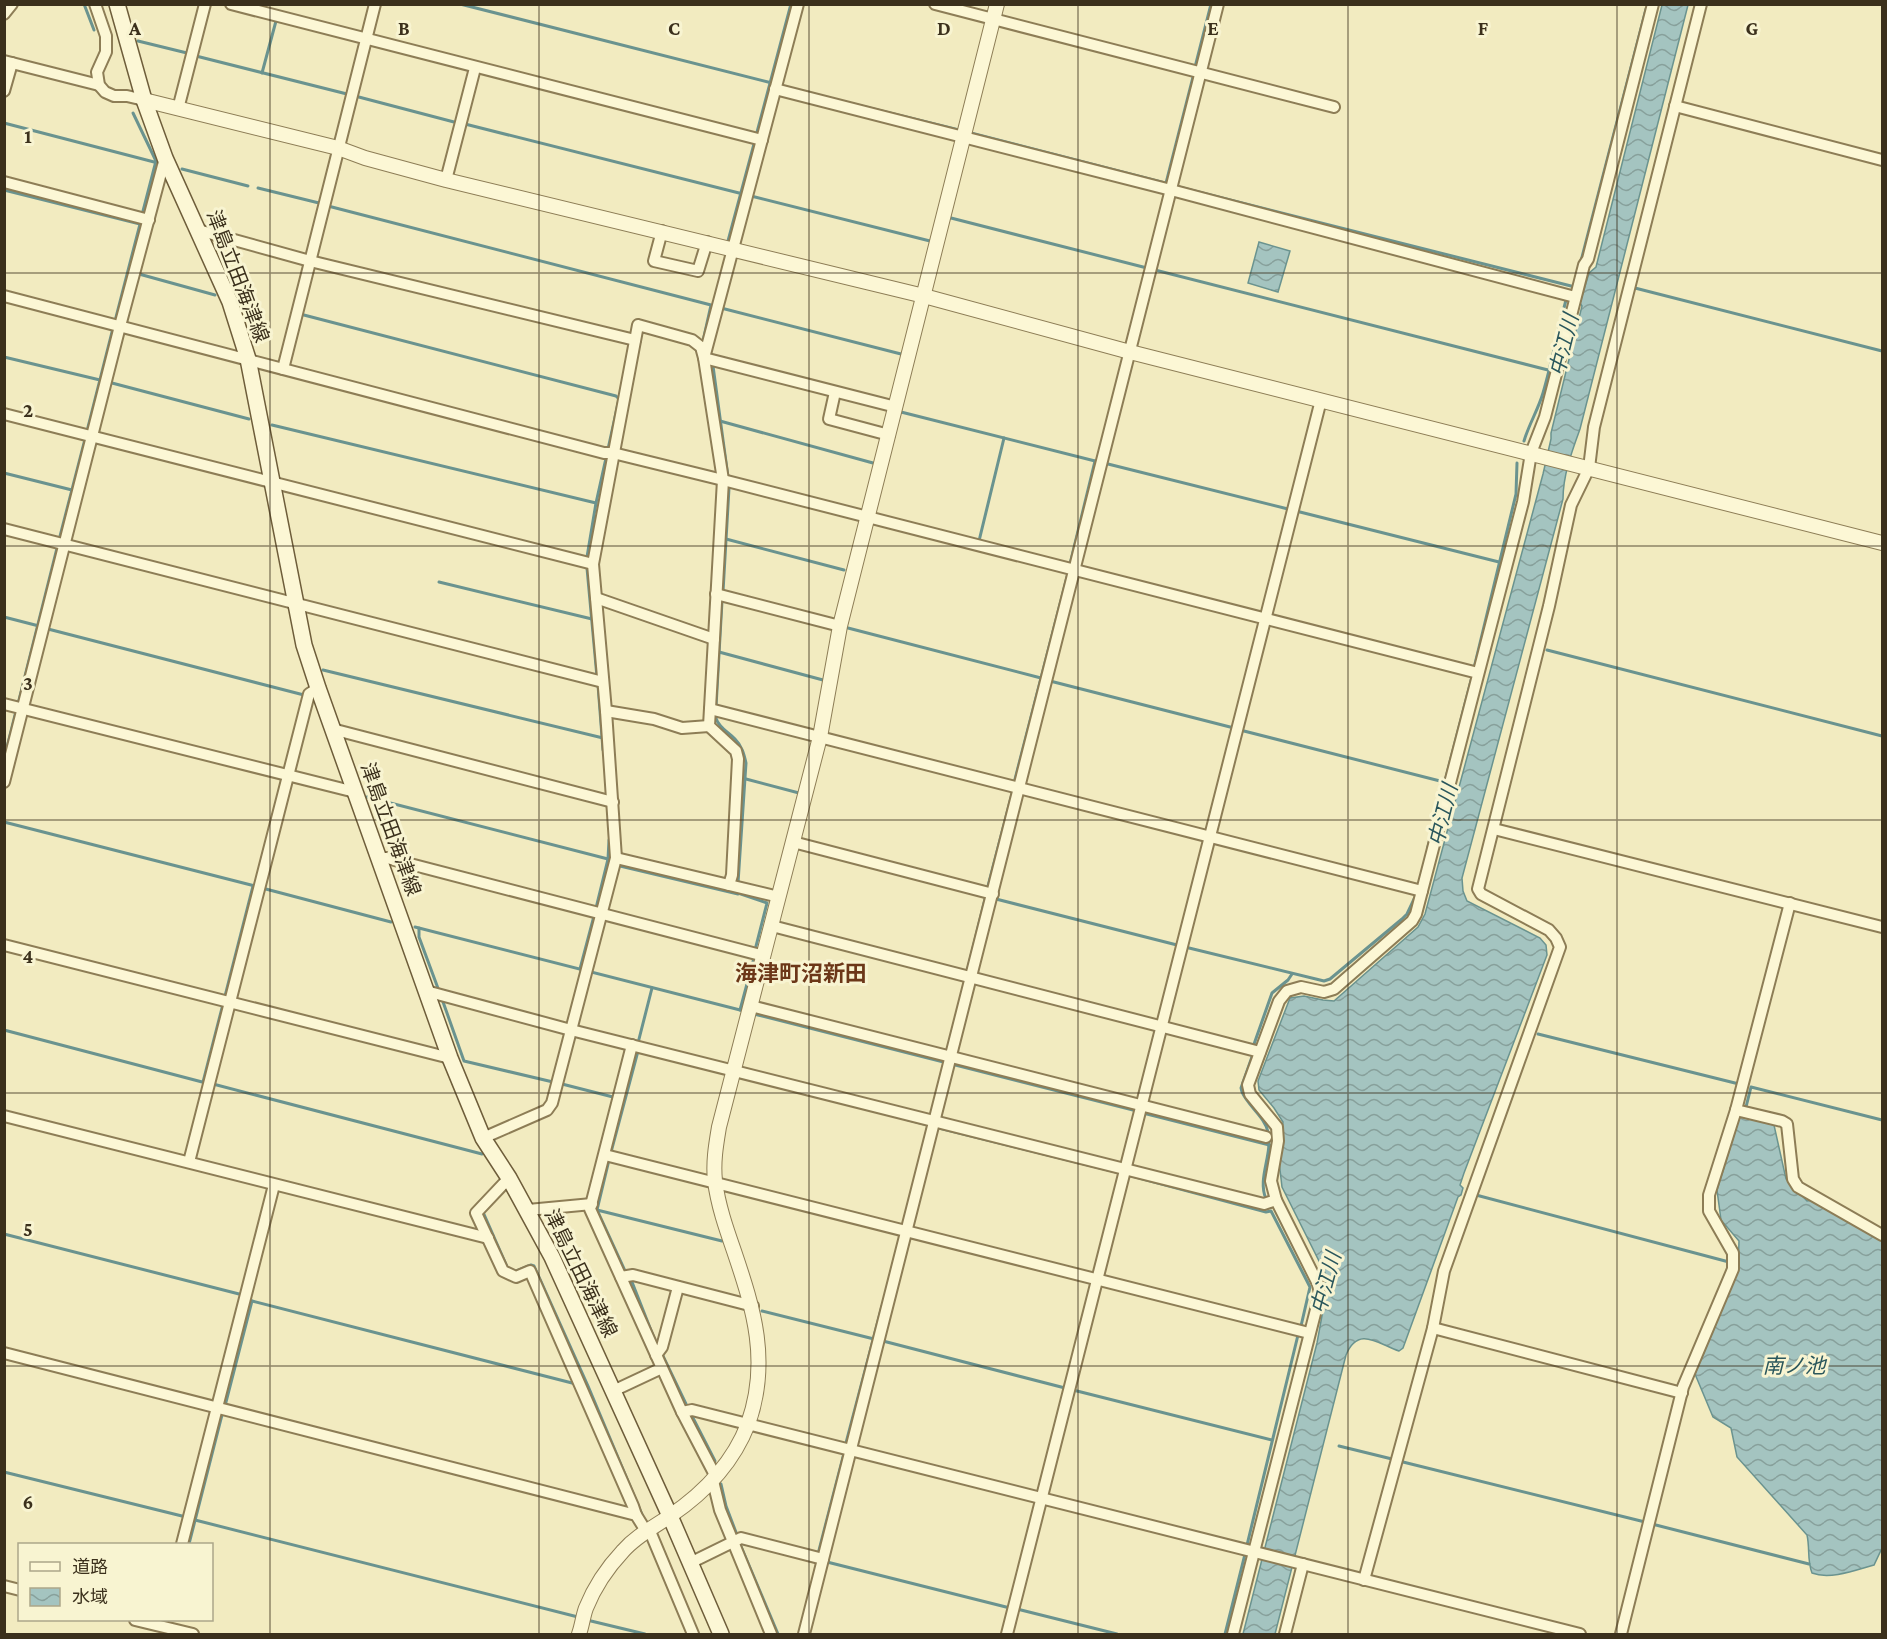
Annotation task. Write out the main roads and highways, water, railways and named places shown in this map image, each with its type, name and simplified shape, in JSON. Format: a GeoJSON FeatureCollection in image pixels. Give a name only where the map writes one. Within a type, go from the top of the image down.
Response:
{"type":"FeatureCollection","features":[{"type":"Feature","properties":{"kind":"main road","name":"津島立田海津線"},"geometry":{"type":"LineString","coordinates":[[117,4],[144,100],[165,158],[230,302],[248,360],[304,645],[450,1059],[483,1138],[528,1210],[552,1257],[670,1516],[721,1635]]}},
{"type":"Feature","properties":{"kind":"water","name":"中江川"},"geometry":{"type":"Polygon","coordinates":[[[1662,5],[1688,5],[1580,429],[1568,463],[1563,499],[1462,878],[1467,901],[1540,938],[1546,945],[1547,955],[1464,1173],[1460,1185],[1463,1188],[1461,1195],[1458,1197],[1403,1348],[1399,1351],[1376,1341],[1362,1339],[1351,1346],[1346,1355],[1275,1634],[1243,1634],[1317,1343],[1326,1294],[1326,1275],[1282,1187],[1279,1161],[1283,1122],[1259,1090],[1258,1081],[1290,998],[1304,996],[1334,1001],[1418,927],[1425,914],[1543,474],[1582,306],[1580,303],[1589,273],[1596,267],[1662,5]]]}},
{"type":"Feature","properties":{"kind":"water"},"geometry":{"type":"Polygon","coordinates":[[[1259,242],[1290,251],[1278,292],[1248,283],[1259,242]]]}},
{"type":"Feature","properties":{"kind":"water","name":"南ノ池"},"geometry":{"type":"Polygon","coordinates":[[[1740,1116],[1774,1125],[1786,1179],[1807,1201],[1814,1200],[1882,1239],[1882,1548],[1874,1565],[1851,1572],[1835,1575],[1812,1573],[1807,1535],[1737,1457],[1731,1428],[1713,1417],[1695,1374],[1738,1271],[1739,1241],[1721,1220],[1717,1190],[1740,1116]]]}},
{"type":"Feature","properties":{"kind":"waterway"},"geometry":{"type":"LineString","coordinates":[[84,4],[94,30]]}},
{"type":"Feature","properties":{"kind":"waterway"},"geometry":{"type":"LineString","coordinates":[[460,4],[772,83]]}},
{"type":"Feature","properties":{"kind":"waterway"},"geometry":{"type":"LineString","coordinates":[[756,136],[791,4]]}},
{"type":"Feature","properties":{"kind":"waterway"},"geometry":{"type":"LineString","coordinates":[[1195,67],[1211,4]]}},
{"type":"Feature","properties":{"kind":"waterway"},"geometry":{"type":"LineString","coordinates":[[1581,261],[1646,9]]}},
{"type":"Feature","properties":{"kind":"waterway"},"geometry":{"type":"LineString","coordinates":[[262,73],[276,21]]}},
{"type":"Feature","properties":{"kind":"waterway"},"geometry":{"type":"LineString","coordinates":[[138,41],[187,53]]}},
{"type":"Feature","properties":{"kind":"waterway"},"geometry":{"type":"LineString","coordinates":[[196,56],[347,94]]}},
{"type":"Feature","properties":{"kind":"waterway"},"geometry":{"type":"LineString","coordinates":[[1166,183],[1194,73]]}},
{"type":"Feature","properties":{"kind":"waterway"},"geometry":{"type":"LineString","coordinates":[[355,96],[454,122]]}},
{"type":"Feature","properties":{"kind":"waterway"},"geometry":{"type":"LineString","coordinates":[[845,102],[959,130]]}},
{"type":"Feature","properties":{"kind":"waterway"},"geometry":{"type":"LineString","coordinates":[[133,113],[156,161],[142,215]]}},
{"type":"Feature","properties":{"kind":"waterway"},"geometry":{"type":"LineString","coordinates":[[4,123],[158,163]]}},
{"type":"Feature","properties":{"kind":"waterway"},"geometry":{"type":"LineString","coordinates":[[465,124],[743,194]]}},
{"type":"Feature","properties":{"kind":"waterway"},"geometry":{"type":"LineString","coordinates":[[971,133],[1169,184]]}},
{"type":"Feature","properties":{"kind":"waterway"},"geometry":{"type":"LineString","coordinates":[[728,241],[754,144]]}},
{"type":"Feature","properties":{"kind":"waterway"},"geometry":{"type":"LineString","coordinates":[[182,169],[248,186]]}},
{"type":"Feature","properties":{"kind":"waterway"},"geometry":{"type":"LineString","coordinates":[[1175,186],[1575,287]]}},
{"type":"Feature","properties":{"kind":"waterway"},"geometry":{"type":"LineString","coordinates":[[258,188],[319,203]]}},
{"type":"Feature","properties":{"kind":"waterway"},"geometry":{"type":"LineString","coordinates":[[4,190],[140,224]]}},
{"type":"Feature","properties":{"kind":"waterway"},"geometry":{"type":"LineString","coordinates":[[751,196],[930,241]]}},
{"type":"Feature","properties":{"kind":"waterway"},"geometry":{"type":"LineString","coordinates":[[328,206],[711,305],[703,341]]}},
{"type":"Feature","properties":{"kind":"waterway"},"geometry":{"type":"LineString","coordinates":[[951,218],[1147,268]]}},
{"type":"Feature","properties":{"kind":"waterway"},"geometry":{"type":"LineString","coordinates":[[115,321],[140,224]]}},
{"type":"Feature","properties":{"kind":"waterway","name":"中江川"},"geometry":{"type":"LineString","coordinates":[[1155,270],[1548,370]]}},
{"type":"Feature","properties":{"kind":"waterway"},"geometry":{"type":"LineString","coordinates":[[139,274],[215,295]]}},
{"type":"Feature","properties":{"kind":"waterway"},"geometry":{"type":"LineString","coordinates":[[1631,287],[1882,351]]}},
{"type":"Feature","properties":{"kind":"waterway","name":"中江川"},"geometry":{"type":"LineString","coordinates":[[1524,441],[1543,393],[1566,300]]}},
{"type":"Feature","properties":{"kind":"waterway"},"geometry":{"type":"LineString","coordinates":[[721,308],[901,354]]}},
{"type":"Feature","properties":{"kind":"waterway"},"geometry":{"type":"LineString","coordinates":[[300,314],[616,396],[619,399],[608,449]]}},
{"type":"Feature","properties":{"kind":"waterway"},"geometry":{"type":"LineString","coordinates":[[87,431],[113,328]]}},
{"type":"Feature","properties":{"kind":"waterway"},"geometry":{"type":"LineString","coordinates":[[4,357],[100,380]]}},
{"type":"Feature","properties":{"kind":"waterway"},"geometry":{"type":"LineString","coordinates":[[713,366],[728,477]]}},
{"type":"Feature","properties":{"kind":"waterway"},"geometry":{"type":"LineString","coordinates":[[112,383],[249,419]]}},
{"type":"Feature","properties":{"kind":"waterway"},"geometry":{"type":"LineString","coordinates":[[901,412],[1099,462]]}},
{"type":"Feature","properties":{"kind":"waterway"},"geometry":{"type":"LineString","coordinates":[[720,421],[873,463]]}},
{"type":"Feature","properties":{"kind":"waterway"},"geometry":{"type":"LineString","coordinates":[[272,425],[596,503]]}},
{"type":"Feature","properties":{"kind":"waterway"},"geometry":{"type":"LineString","coordinates":[[979,541],[1004,438]]}},
{"type":"Feature","properties":{"kind":"waterway"},"geometry":{"type":"LineString","coordinates":[[59,540],[85,439]]}},
{"type":"Feature","properties":{"kind":"waterway"},"geometry":{"type":"LineString","coordinates":[[587,557],[606,458]]}},
{"type":"Feature","properties":{"kind":"waterway"},"geometry":{"type":"LineString","coordinates":[[1070,564],[1095,461]]}},
{"type":"Feature","properties":{"kind":"waterway"},"geometry":{"type":"LineString","coordinates":[[1104,463],[1288,509]]}},
{"type":"Feature","properties":{"kind":"waterway"},"geometry":{"type":"LineString","coordinates":[[1474,668],[1516,494],[1517,463]]}},
{"type":"Feature","properties":{"kind":"waterway"},"geometry":{"type":"LineString","coordinates":[[4,473],[72,490]]}},
{"type":"Feature","properties":{"kind":"waterway"},"geometry":{"type":"LineString","coordinates":[[723,592],[729,488]]}},
{"type":"Feature","properties":{"kind":"waterway"},"geometry":{"type":"LineString","coordinates":[[1296,511],[1499,562]]}},
{"type":"Feature","properties":{"kind":"waterway"},"geometry":{"type":"LineString","coordinates":[[726,539],[844,570]]}},
{"type":"Feature","properties":{"kind":"waterway"},"geometry":{"type":"LineString","coordinates":[[18,704],[57,548]]}},
{"type":"Feature","properties":{"kind":"waterway"},"geometry":{"type":"LineString","coordinates":[[587,568],[597,677]]}},
{"type":"Feature","properties":{"kind":"waterway"},"geometry":{"type":"LineString","coordinates":[[1014,783],[1068,573]]}},
{"type":"Feature","properties":{"kind":"waterway"},"geometry":{"type":"LineString","coordinates":[[439,582],[592,619]]}},
{"type":"Feature","properties":{"kind":"waterway"},"geometry":{"type":"LineString","coordinates":[[716,707],[722,601]]}},
{"type":"Feature","properties":{"kind":"waterway"},"geometry":{"type":"LineString","coordinates":[[4,617],[39,626]]}},
{"type":"Feature","properties":{"kind":"waterway"},"geometry":{"type":"LineString","coordinates":[[848,628],[1041,678]]}},
{"type":"Feature","properties":{"kind":"waterway"},"geometry":{"type":"LineString","coordinates":[[48,629],[304,695]]}},
{"type":"Feature","properties":{"kind":"waterway"},"geometry":{"type":"LineString","coordinates":[[1547,650],[1882,736]]}},
{"type":"Feature","properties":{"kind":"waterway"},"geometry":{"type":"LineString","coordinates":[[719,652],[823,680]]}},
{"type":"Feature","properties":{"kind":"waterway"},"geometry":{"type":"LineString","coordinates":[[323,670],[603,738]]}},
{"type":"Feature","properties":{"kind":"waterway","name":"中江川"},"geometry":{"type":"LineString","coordinates":[[1428,847],[1472,677]]}},
{"type":"Feature","properties":{"kind":"waterway"},"geometry":{"type":"LineString","coordinates":[[1050,681],[1234,728]]}},
{"type":"Feature","properties":{"kind":"waterway"},"geometry":{"type":"LineString","coordinates":[[598,685],[603,750]]}},
{"type":"Feature","properties":{"kind":"waterway"},"geometry":{"type":"LineString","coordinates":[[4,759],[16,711]]}},
{"type":"Feature","properties":{"kind":"waterway"},"geometry":{"type":"LineString","coordinates":[[715,716],[721,726],[739,744],[746,763],[738,883]]}},
{"type":"Feature","properties":{"kind":"waterway","name":"中江川"},"geometry":{"type":"LineString","coordinates":[[1240,730],[1444,782]]}},
{"type":"Feature","properties":{"kind":"waterway"},"geometry":{"type":"LineString","coordinates":[[746,779],[799,793]]}},
{"type":"Feature","properties":{"kind":"waterway"},"geometry":{"type":"LineString","coordinates":[[987,890],[1013,790]]}},
{"type":"Feature","properties":{"kind":"waterway"},"geometry":{"type":"LineString","coordinates":[[367,797],[608,859]]}},
{"type":"Feature","properties":{"kind":"waterway"},"geometry":{"type":"LineString","coordinates":[[4,822],[255,886]]}},
{"type":"Feature","properties":{"kind":"waterway"},"geometry":{"type":"LineString","coordinates":[[596,908],[608,859],[609,840]]}},
{"type":"Feature","properties":{"kind":"waterway"},"geometry":{"type":"LineString","coordinates":[[620,866],[738,894]]}},
{"type":"Feature","properties":{"kind":"waterway"},"geometry":{"type":"LineString","coordinates":[[225,996],[253,886]]}},
{"type":"Feature","properties":{"kind":"waterway"},"geometry":{"type":"LineString","coordinates":[[262,888],[391,922]]}},
{"type":"Feature","properties":{"kind":"waterway"},"geometry":{"type":"LineString","coordinates":[[738,893],[767,903],[755,950]]}},
{"type":"Feature","properties":{"kind":"waterway"},"geometry":{"type":"LineString","coordinates":[[967,972],[986,895]]}},
{"type":"Feature","properties":{"kind":"waterway"},"geometry":{"type":"LineString","coordinates":[[1185,947],[1324,981],[1330,979],[1402,919],[1416,895]]}},
{"type":"Feature","properties":{"kind":"waterway"},"geometry":{"type":"LineString","coordinates":[[996,899],[1177,945]]}},
{"type":"Feature","properties":{"kind":"waterway"},"geometry":{"type":"LineString","coordinates":[[580,969],[594,916]]}},
{"type":"Feature","properties":{"kind":"waterway"},"geometry":{"type":"LineString","coordinates":[[415,927],[744,1011]]}},
{"type":"Feature","properties":{"kind":"waterway"},"geometry":{"type":"LineString","coordinates":[[419,928],[419,937],[439,991]]}},
{"type":"Feature","properties":{"kind":"waterway"},"geometry":{"type":"LineString","coordinates":[[740,1010],[754,958]]}},
{"type":"Feature","properties":{"kind":"waterway"},"geometry":{"type":"LineString","coordinates":[[1253,1047],[1272,993],[1292,974]]}},
{"type":"Feature","properties":{"kind":"waterway"},"geometry":{"type":"LineString","coordinates":[[638,1043],[652,988]]}},
{"type":"Feature","properties":{"kind":"waterway"},"geometry":{"type":"LineString","coordinates":[[442,999],[464,1061],[553,1082]]}},
{"type":"Feature","properties":{"kind":"waterway"},"geometry":{"type":"LineString","coordinates":[[203,1082],[223,1004]]}},
{"type":"Feature","properties":{"kind":"waterway"},"geometry":{"type":"LineString","coordinates":[[754,1014],[1137,1111]]}},
{"type":"Feature","properties":{"kind":"waterway"},"geometry":{"type":"LineString","coordinates":[[4,1030],[206,1083]]}},
{"type":"Feature","properties":{"kind":"waterway"},"geometry":{"type":"LineString","coordinates":[[1538,1034],[1739,1084]]}},
{"type":"Feature","properties":{"kind":"waterway"},"geometry":{"type":"LineString","coordinates":[[611,1152],[638,1051]]}},
{"type":"Feature","properties":{"kind":"waterway"},"geometry":{"type":"LineString","coordinates":[[1253,1054],[1241,1088],[1245,1097],[1264,1121],[1268,1132],[1269,1149],[1263,1183],[1266,1199]]}},
{"type":"Feature","properties":{"kind":"waterway"},"geometry":{"type":"LineString","coordinates":[[213,1084],[482,1154]]}},
{"type":"Feature","properties":{"kind":"waterway"},"geometry":{"type":"LineString","coordinates":[[562,1084],[613,1097]]}},
{"type":"Feature","properties":{"kind":"waterway"},"geometry":{"type":"LineString","coordinates":[[1745,1111],[1751,1087],[1882,1120]]}},
{"type":"Feature","properties":{"kind":"waterway"},"geometry":{"type":"LineString","coordinates":[[1143,1113],[1273,1146]]}},
{"type":"Feature","properties":{"kind":"waterway"},"geometry":{"type":"LineString","coordinates":[[905,1119],[928,1125],[926,1134]]}},
{"type":"Feature","properties":{"kind":"waterway"},"geometry":{"type":"LineString","coordinates":[[939,1128],[1120,1173]]}},
{"type":"Feature","properties":{"kind":"waterway"},"geometry":{"type":"LineString","coordinates":[[609,1160],[597,1210],[625,1271]]}},
{"type":"Feature","properties":{"kind":"waterway","name":"中江川"},"geometry":{"type":"LineString","coordinates":[[1128,1175],[1266,1212],[1271,1211],[1310,1287],[1301,1326]]}},
{"type":"Feature","properties":{"kind":"waterway"},"geometry":{"type":"LineString","coordinates":[[1476,1195],[1729,1262]]}},
{"type":"Feature","properties":{"kind":"waterway"},"geometry":{"type":"LineString","coordinates":[[597,1210],[722,1241]]}},
{"type":"Feature","properties":{"kind":"waterway"},"geometry":{"type":"LineString","coordinates":[[483,1212],[508,1269],[514,1272],[531,1265],[534,1266],[643,1517]]}},
{"type":"Feature","properties":{"kind":"waterway"},"geometry":{"type":"LineString","coordinates":[[4,1234],[243,1295]]}},
{"type":"Feature","properties":{"kind":"waterway"},"geometry":{"type":"LineString","coordinates":[[632,1282],[654,1338]]}},
{"type":"Feature","properties":{"kind":"waterway"},"geometry":{"type":"LineString","coordinates":[[252,1301],[576,1384]]}},
{"type":"Feature","properties":{"kind":"waterway"},"geometry":{"type":"LineString","coordinates":[[225,1406],[252,1301]]}},
{"type":"Feature","properties":{"kind":"waterway"},"geometry":{"type":"LineString","coordinates":[[846,1443],[882,1306]]}},
{"type":"Feature","properties":{"kind":"waterway"},"geometry":{"type":"LineString","coordinates":[[762,1311],[874,1339]]}},
{"type":"Feature","properties":{"kind":"waterway"},"geometry":{"type":"LineString","coordinates":[[1247,1545],[1298,1335]]}},
{"type":"Feature","properties":{"kind":"waterway"},"geometry":{"type":"LineString","coordinates":[[883,1341],[1065,1388]]}},
{"type":"Feature","properties":{"kind":"waterway"},"geometry":{"type":"LineString","coordinates":[[662,1354],[686,1404]]}},
{"type":"Feature","properties":{"kind":"waterway"},"geometry":{"type":"LineString","coordinates":[[1073,1390],[1272,1440]]}},
{"type":"Feature","properties":{"kind":"waterway"},"geometry":{"type":"LineString","coordinates":[[189,1543],[222,1415]]}},
{"type":"Feature","properties":{"kind":"waterway"},"geometry":{"type":"LineString","coordinates":[[692,1416],[715,1461]]}},
{"type":"Feature","properties":{"kind":"waterway"},"geometry":{"type":"LineString","coordinates":[[1339,1446],[1392,1459]]}},
{"type":"Feature","properties":{"kind":"waterway"},"geometry":{"type":"LineString","coordinates":[[818,1554],[844,1453]]}},
{"type":"Feature","properties":{"kind":"waterway"},"geometry":{"type":"LineString","coordinates":[[1399,1461],[1645,1522]]}},
{"type":"Feature","properties":{"kind":"waterway"},"geometry":{"type":"LineString","coordinates":[[4,1472],[186,1517]]}},
{"type":"Feature","properties":{"kind":"waterway"},"geometry":{"type":"LineString","coordinates":[[721,1484],[726,1506],[737,1535]]}},
{"type":"Feature","properties":{"kind":"waterway"},"geometry":{"type":"LineString","coordinates":[[195,1520],[578,1617]]}},
{"type":"Feature","properties":{"kind":"waterway"},"geometry":{"type":"LineString","coordinates":[[1652,1524],[1809,1564]]}},
{"type":"Feature","properties":{"kind":"waterway"},"geometry":{"type":"LineString","coordinates":[[742,1542],[740,1544],[778,1634]]}},
{"type":"Feature","properties":{"kind":"waterway"},"geometry":{"type":"LineString","coordinates":[[1225,1634],[1245,1554]]}},
{"type":"Feature","properties":{"kind":"waterway"},"geometry":{"type":"LineString","coordinates":[[827,1562],[1010,1608]]}},
{"type":"Feature","properties":{"kind":"waterway"},"geometry":{"type":"LineString","coordinates":[[1017,1609],[1117,1634]]}},
{"type":"Feature","properties":{"kind":"waterway"},"geometry":{"type":"LineString","coordinates":[[591,1621],[645,1634]]}},
{"type":"Feature","properties":{"kind":"district","name":"海津町沼新田"},"geometry":{"type":"Point","coordinates":[801,973]}}]}
